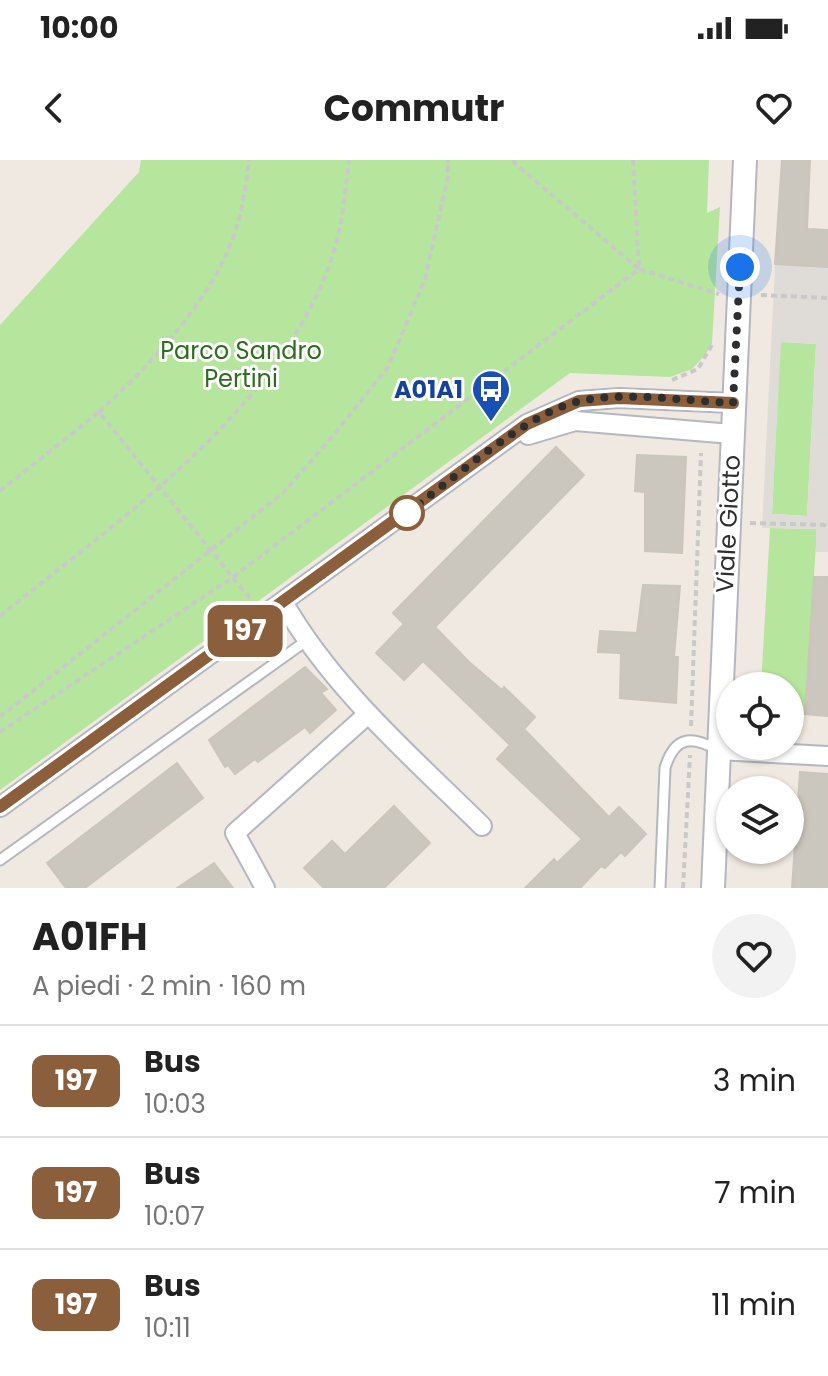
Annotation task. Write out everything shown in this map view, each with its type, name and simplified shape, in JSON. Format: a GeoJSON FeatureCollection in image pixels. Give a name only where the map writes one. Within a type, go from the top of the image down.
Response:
{"type":"FeatureCollection","features":[{"type":"Feature","properties":{"kind":"street","name":"Viale Giotto"},"geometry":{"type":"LineString","coordinates":[[721,672],[733,403],[729,294],[745,160]]}},
{"type":"Feature","properties":{"kind":"street"},"geometry":{"type":"LineString","coordinates":[[0,807],[527,424],[579,401],[619,398],[733,403]]}},
{"type":"Feature","properties":{"kind":"street"},"geometry":{"type":"LineString","coordinates":[[473,466],[534,432],[575,421],[732,434]]}},
{"type":"Feature","properties":{"kind":"street"},"geometry":{"type":"LineString","coordinates":[[283,602],[306,641],[368,714],[482,826]]}},
{"type":"Feature","properties":{"kind":"street"},"geometry":{"type":"LineString","coordinates":[[265,888],[235,833],[368,714]]}},
{"type":"Feature","properties":{"kind":"street"},"geometry":{"type":"LineString","coordinates":[[804,755],[828,756]]}},
{"type":"Feature","properties":{"kind":"street","name":"Viale Giotto"},"geometry":{"type":"LineString","coordinates":[[713,888],[718,760]]}},
{"type":"Feature","properties":{"kind":"lane"},"geometry":{"type":"LineString","coordinates":[[0,860],[306,641]]}},
{"type":"Feature","properties":{"kind":"lane"},"geometry":{"type":"LineString","coordinates":[[660,888],[665,768],[670,750],[698,740],[716,749]]}},
{"type":"Feature","properties":{"kind":"path"},"geometry":{"type":"LineString","coordinates":[[0,491],[99,412],[145,369],[205,290],[233,238],[249,160]]}},
{"type":"Feature","properties":{"kind":"path"},"geometry":{"type":"LineString","coordinates":[[0,616],[161,485],[253,393],[303,321],[335,245],[349,160]]}},
{"type":"Feature","properties":{"kind":"path"},"geometry":{"type":"LineString","coordinates":[[0,717],[283,493],[388,367],[425,279],[448,176],[448,160]]}},
{"type":"Feature","properties":{"kind":"path"},"geometry":{"type":"LineString","coordinates":[[511,160],[639,269],[729,294],[828,298]]}},
{"type":"Feature","properties":{"kind":"path"},"geometry":{"type":"LineString","coordinates":[[633,160],[639,269]]}},
{"type":"Feature","properties":{"kind":"path"},"geometry":{"type":"LineString","coordinates":[[0,732],[232,578],[639,269]]}},
{"type":"Feature","properties":{"kind":"path"},"geometry":{"type":"LineString","coordinates":[[718,306],[729,294]]}},
{"type":"Feature","properties":{"kind":"path"},"geometry":{"type":"LineString","coordinates":[[672,386],[672,380],[698,369],[708,357],[716,332]]}},
{"type":"Feature","properties":{"kind":"path"},"geometry":{"type":"LineString","coordinates":[[99,412],[161,485],[210,553],[265,617]]}},
{"type":"Feature","properties":{"kind":"path"},"geometry":{"type":"LineString","coordinates":[[683,888],[703,453]]}},
{"type":"Feature","properties":{"kind":"path"},"geometry":{"type":"LineString","coordinates":[[727,523],[828,525]]}},
{"type":"Feature","properties":{"kind":"green space","name":"Parco Sandro Pertini"},"geometry":{"type":"Polygon","coordinates":[[[141,160],[709,160],[707,213],[720,207],[712,343],[692,369],[670,377],[570,373],[0,790],[0,325],[139,172],[141,160]]]}},
{"type":"Feature","properties":{"kind":"green space"},"geometry":{"type":"Polygon","coordinates":[[[780,342],[816,344],[807,516],[772,514],[780,342]]]}},
{"type":"Feature","properties":{"kind":"green space"},"geometry":{"type":"Polygon","coordinates":[[[770,528],[817,529],[805,714],[804,672],[762,672],[770,528]]]}},
{"type":"Feature","properties":{"kind":"shaded area"},"geometry":{"type":"Polygon","coordinates":[[[775,264],[828,267],[828,552],[816,552],[816,529],[762,528],[775,264]],[[781,342],[772,514],[807,516],[816,344],[781,342]]]}},
{"type":"Feature","properties":{"kind":"building"},"geometry":{"type":"Polygon","coordinates":[[[782,160],[810,160],[807,229],[828,230],[828,267],[775,264],[782,160]]]}},
{"type":"Feature","properties":{"kind":"building"},"geometry":{"type":"Polygon","coordinates":[[[556,447],[584,475],[435,627],[469,662],[502,690],[504,687],[535,717],[524,729],[609,817],[619,807],[646,834],[625,856],[621,852],[605,868],[601,866],[580,888],[525,888],[554,859],[557,863],[582,839],[497,759],[510,745],[423,661],[404,680],[376,653],[404,624],[393,613],[556,447]]]}},
{"type":"Feature","properties":{"kind":"building"},"geometry":{"type":"Polygon","coordinates":[[[637,455],[686,457],[682,553],[645,551],[645,492],[635,491],[637,455]]]}},
{"type":"Feature","properties":{"kind":"building"},"geometry":{"type":"Polygon","coordinates":[[[814,577],[828,577],[828,716],[805,714],[814,577]]]}},
{"type":"Feature","properties":{"kind":"building"},"geometry":{"type":"Polygon","coordinates":[[[643,585],[680,586],[674,657],[678,657],[676,703],[620,698],[621,653],[598,652],[600,631],[637,633],[643,585]]]}},
{"type":"Feature","properties":{"kind":"building"},"geometry":{"type":"Polygon","coordinates":[[[305,667],[327,689],[321,693],[336,710],[310,733],[305,727],[258,762],[255,759],[235,774],[228,765],[225,767],[209,740],[305,667]]]}},
{"type":"Feature","properties":{"kind":"building"},"geometry":{"type":"Polygon","coordinates":[[[177,763],[203,798],[85,888],[66,888],[47,863],[177,763]]]}},
{"type":"Feature","properties":{"kind":"building"},"geometry":{"type":"Polygon","coordinates":[[[800,772],[828,774],[828,888],[792,888],[794,864],[804,864],[804,776],[800,776],[800,772]]]}},
{"type":"Feature","properties":{"kind":"building"},"geometry":{"type":"Polygon","coordinates":[[[394,806],[430,843],[384,888],[324,888],[304,868],[332,841],[345,854],[394,806]]]}},
{"type":"Feature","properties":{"kind":"building"},"geometry":{"type":"Polygon","coordinates":[[[214,863],[233,888],[177,888],[201,872],[214,863]]]}},
{"type":"Feature","properties":{"kind":"bus line","name":"197"},"geometry":{"type":"LineString","coordinates":[[0,807],[527,424],[579,401],[619,398],[733,403]]}},
{"type":"Feature","properties":{"kind":"place","name":"A01A1"},"geometry":{"type":"Point","coordinates":[491,423]}},
{"type":"Feature","properties":{"kind":"route"},"geometry":{"type":"LineString","coordinates":[[407,513],[402,517],[527,424],[579,401],[619,398],[733,403],[740,267]]}}]}
